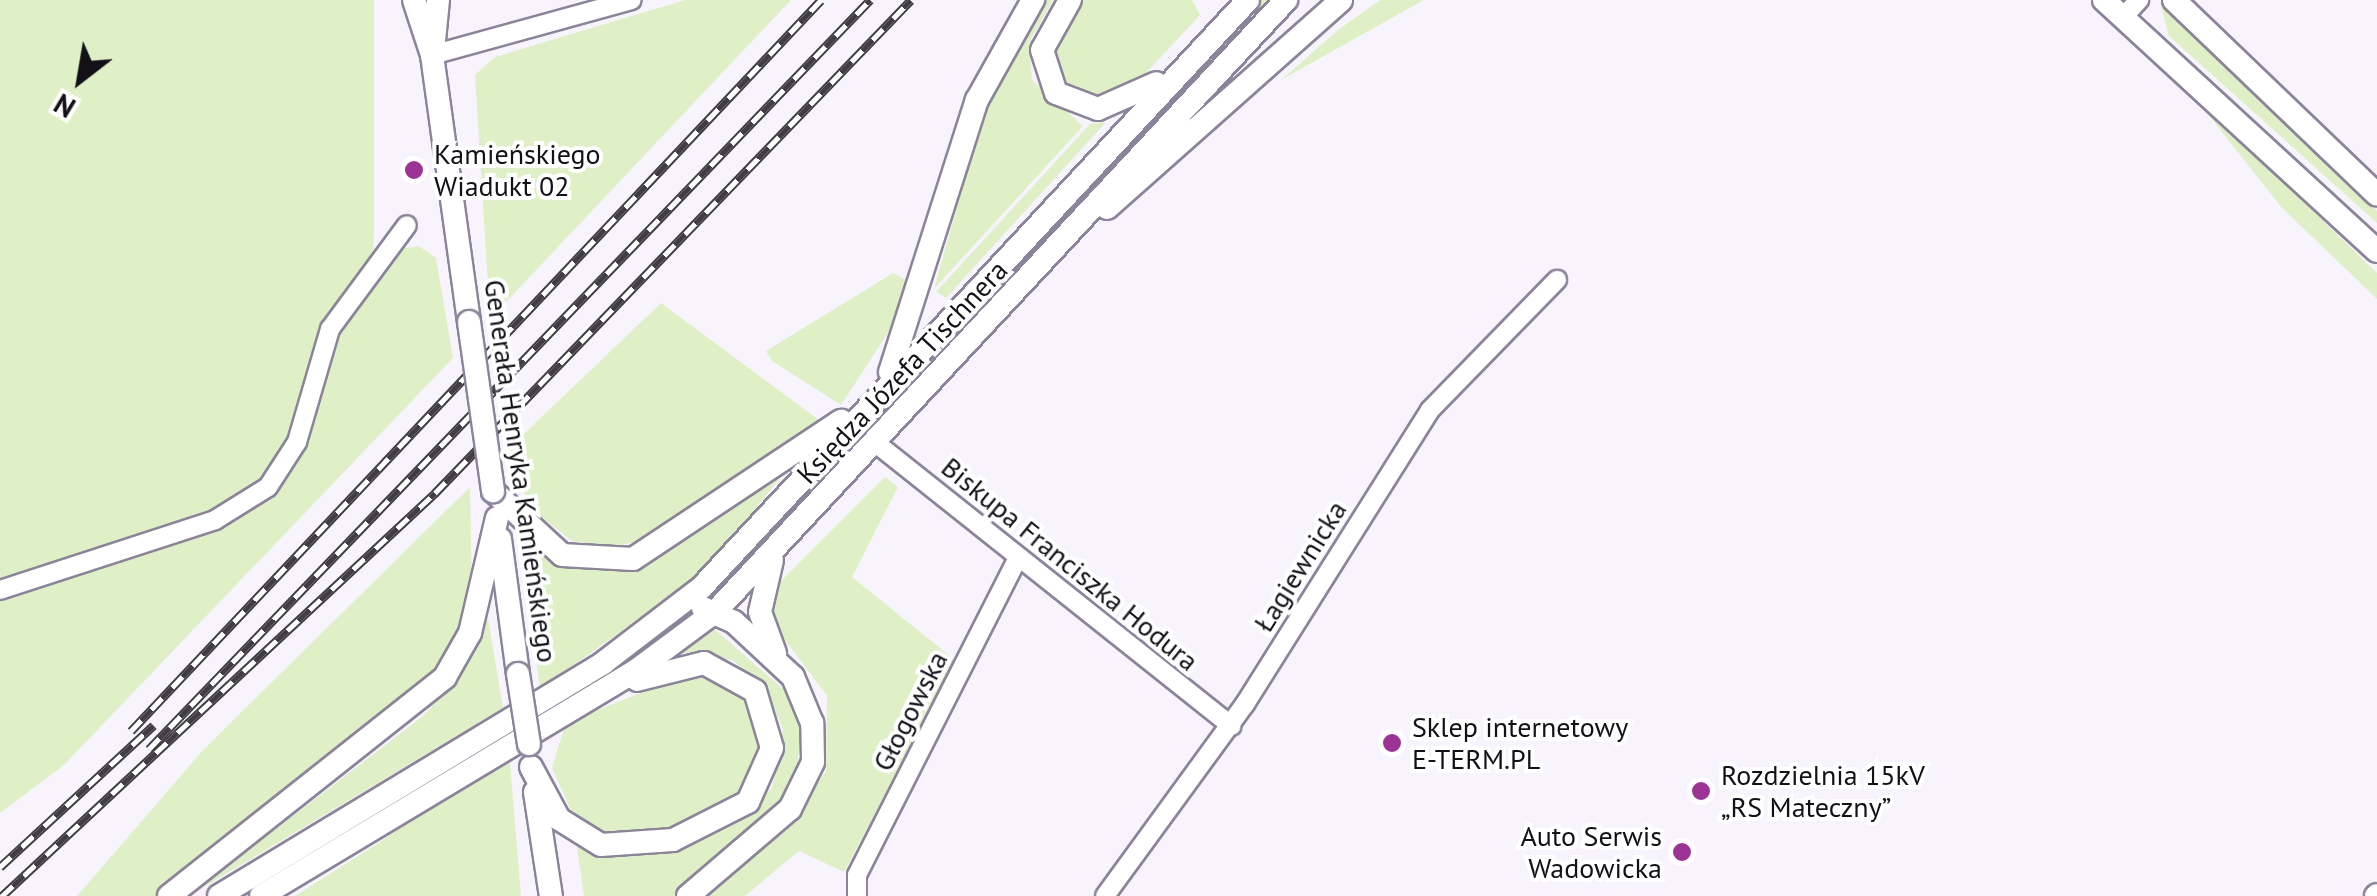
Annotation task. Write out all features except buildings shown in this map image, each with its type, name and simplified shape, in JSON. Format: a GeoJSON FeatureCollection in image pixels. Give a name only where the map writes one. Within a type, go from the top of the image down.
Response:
{"type":"FeatureCollection","features":[{"type":"Feature","properties":{"kind":"main road","name":"Generała Henryka Kamieńskiego"},"geometry":{"type":"LineString","coordinates":[[414,0],[432,55],[524,740],[552,896]]}},
{"type":"Feature","properties":{"kind":"main road","name":"Generała Henryka Kamieńskiego"},"geometry":{"type":"LineString","coordinates":[[432,55],[438,0]]}},
{"type":"Feature","properties":{"kind":"main road","name":"Księdza Józefa Tischnera"},"geometry":{"type":"LineString","coordinates":[[877,394],[930,260],[985,78],[1033,0]]}},
{"type":"Feature","properties":{"kind":"main road"},"geometry":{"type":"LineString","coordinates":[[1070,0],[1041,59],[1050,86],[1070,104],[1125,103],[1197,56]]}},
{"type":"Feature","properties":{"kind":"main road","name":"Księdza Józefa Tischnera"},"geometry":{"type":"LineString","coordinates":[[524,740],[666,618],[748,541],[877,394],[1248,0]]}},
{"type":"Feature","properties":{"kind":"main road","name":"Księdza Józefa Tischnera"},"geometry":{"type":"LineString","coordinates":[[524,740],[716,611],[877,444],[1286,0]]}},
{"type":"Feature","properties":{"kind":"main road"},"geometry":{"type":"LineString","coordinates":[[1078,225],[1156,174],[1341,0]]}},
{"type":"Feature","properties":{"kind":"main road"},"geometry":{"type":"LineString","coordinates":[[2104,0],[2132,8],[2377,251]]}},
{"type":"Feature","properties":{"kind":"main road"},"geometry":{"type":"LineString","coordinates":[[2174,0],[2377,195]]}},
{"type":"Feature","properties":{"kind":"main road"},"geometry":{"type":"LineString","coordinates":[[493,491],[562,555],[633,560],[877,394]]}},
{"type":"Feature","properties":{"kind":"main road"},"geometry":{"type":"LineString","coordinates":[[169,896],[445,678],[474,622],[497,518]]}},
{"type":"Feature","properties":{"kind":"main road"},"geometry":{"type":"LineString","coordinates":[[688,896],[772,827],[806,783],[812,724],[778,660],[760,604],[776,552]]}},
{"type":"Feature","properties":{"kind":"main road"},"geometry":{"type":"LineString","coordinates":[[666,618],[716,611],[778,660]]}},
{"type":"Feature","properties":{"kind":"main road"},"geometry":{"type":"LineString","coordinates":[[524,740],[566,826],[618,847],[715,824],[766,776],[769,718],[730,670],[688,664],[600,692]]}},
{"type":"Feature","properties":{"kind":"main road"},"geometry":{"type":"LineString","coordinates":[[265,894],[524,740]]}},
{"type":"Feature","properties":{"kind":"main road"},"geometry":{"type":"LineString","coordinates":[[219,896],[524,740]]}},
{"type":"Feature","properties":{"kind":"street"},"geometry":{"type":"LineString","coordinates":[[432,55],[632,0]]}},
{"type":"Feature","properties":{"kind":"street"},"geometry":{"type":"LineString","coordinates":[[0,590],[215,520],[268,488],[304,426],[330,329],[407,225]]}},
{"type":"Feature","properties":{"kind":"street","name":"Łagiewnicka"},"geometry":{"type":"LineString","coordinates":[[1105,896],[1230,726],[1430,410],[1557,280]]}},
{"type":"Feature","properties":{"kind":"street","name":"Biskupa Franciszka Hodura"},"geometry":{"type":"LineString","coordinates":[[877,444],[1230,726]]}},
{"type":"Feature","properties":{"kind":"street","name":"Głogowska"},"geometry":{"type":"LineString","coordinates":[[854,893],[1018,557]]}},
{"type":"Feature","properties":{"kind":"green space"},"geometry":{"type":"Polygon","coordinates":[[[0,0],[374,0],[374,227],[373,260],[346,298],[270,476],[214,513],[0,584],[0,0]]]}},
{"type":"Feature","properties":{"kind":"green space"},"geometry":{"type":"Polygon","coordinates":[[[685,0],[791,0],[490,319],[475,75],[495,57],[685,0]]]}},
{"type":"Feature","properties":{"kind":"green space"},"geometry":{"type":"Polygon","coordinates":[[[1046,0],[1053,0],[1029,43],[1032,80],[1083,126],[934,289],[984,110],[1046,0]]]}},
{"type":"Feature","properties":{"kind":"green space"},"geometry":{"type":"Polygon","coordinates":[[[1080,0],[1192,0],[1200,15],[1145,74],[1094,96],[1063,87],[1051,55],[1080,0]]]}},
{"type":"Feature","properties":{"kind":"green space"},"geometry":{"type":"Polygon","coordinates":[[[1262,0],[1269,0],[969,319],[1262,0]]]}},
{"type":"Feature","properties":{"kind":"green space"},"geometry":{"type":"Polygon","coordinates":[[[1380,0],[1424,0],[1281,80],[1338,30],[1380,0]]]}},
{"type":"Feature","properties":{"kind":"green space"},"geometry":{"type":"Polygon","coordinates":[[[2160,3],[2377,211],[2377,223],[2169,36],[2160,3]]]}},
{"type":"Feature","properties":{"kind":"green space"},"geometry":{"type":"Polygon","coordinates":[[[2192,94],[2377,273],[2377,299],[2282,208],[2192,94]]]}},
{"type":"Feature","properties":{"kind":"green space"},"geometry":{"type":"Polygon","coordinates":[[[1106,122],[946,298],[936,292],[1090,124],[1106,122]]]}},
{"type":"Feature","properties":{"kind":"green space"},"geometry":{"type":"Polygon","coordinates":[[[419,246],[436,258],[453,358],[64,765],[0,813],[0,594],[229,520],[267,498],[296,458],[329,341],[398,249],[419,246]]]}},
{"type":"Feature","properties":{"kind":"green space"},"geometry":{"type":"Polygon","coordinates":[[[893,273],[908,281],[893,325],[841,405],[772,361],[766,351],[893,273]]]}},
{"type":"Feature","properties":{"kind":"green space"},"geometry":{"type":"Polygon","coordinates":[[[661,303],[819,420],[647,539],[613,547],[572,541],[530,508],[508,449],[661,303]]]}},
{"type":"Feature","properties":{"kind":"green space"},"geometry":{"type":"Polygon","coordinates":[[[794,461],[703,573],[540,689],[521,545],[575,569],[626,569],[794,461]]]}},
{"type":"Feature","properties":{"kind":"green space"},"geometry":{"type":"Polygon","coordinates":[[[885,477],[898,487],[852,577],[956,661],[844,872],[799,851],[745,896],[702,896],[786,831],[826,771],[827,696],[768,617],[779,583],[885,477]]]}},
{"type":"Feature","properties":{"kind":"green space"},"geometry":{"type":"Polygon","coordinates":[[[470,487],[472,603],[442,669],[160,896],[77,896],[204,749],[470,487]]]}},
{"type":"Feature","properties":{"kind":"green space"},"geometry":{"type":"Polygon","coordinates":[[[488,618],[503,708],[189,896],[423,716],[456,680],[488,618]]]}},
{"type":"Feature","properties":{"kind":"green space"},"geometry":{"type":"Polygon","coordinates":[[[712,627],[790,695],[801,731],[796,777],[782,803],[674,896],[584,896],[577,847],[614,857],[685,847],[735,824],[772,788],[783,729],[766,689],[732,660],[683,653],[712,627]]]}},
{"type":"Feature","properties":{"kind":"green space"},"geometry":{"type":"Polygon","coordinates":[[[695,672],[736,682],[766,732],[751,788],[660,835],[605,838],[571,810],[552,768],[566,722],[695,672]]]}},
{"type":"Feature","properties":{"kind":"green space"},"geometry":{"type":"Polygon","coordinates":[[[509,750],[521,896],[295,896],[383,840],[509,750]]]}},
{"type":"Feature","properties":{"kind":"railway"},"geometry":{"type":"LineString","coordinates":[[131,731],[821,0]]}},
{"type":"Feature","properties":{"kind":"railway"},"geometry":{"type":"LineString","coordinates":[[149,749],[870,0]]}},
{"type":"Feature","properties":{"kind":"railway"},"geometry":{"type":"LineString","coordinates":[[2,896],[435,493],[911,0]]}},
{"type":"Feature","properties":{"kind":"railway"},"geometry":{"type":"LineString","coordinates":[[0,867],[154,725]]}},
{"type":"Feature","properties":{"kind":"place","name":"Kamieńskiego Wiadukt 02"},"geometry":{"type":"Point","coordinates":[414,170]}},
{"type":"Feature","properties":{"kind":"place","name":"Sklep internetowy E-TERM.PL"},"geometry":{"type":"Point","coordinates":[1392,743]}},
{"type":"Feature","properties":{"kind":"place","name":"Rozdzielnia 15kV „RS Mateczny”"},"geometry":{"type":"Point","coordinates":[1701,791]}},
{"type":"Feature","properties":{"kind":"place","name":"Auto Serwis Wadowicka"},"geometry":{"type":"Point","coordinates":[1682,852]}}]}
